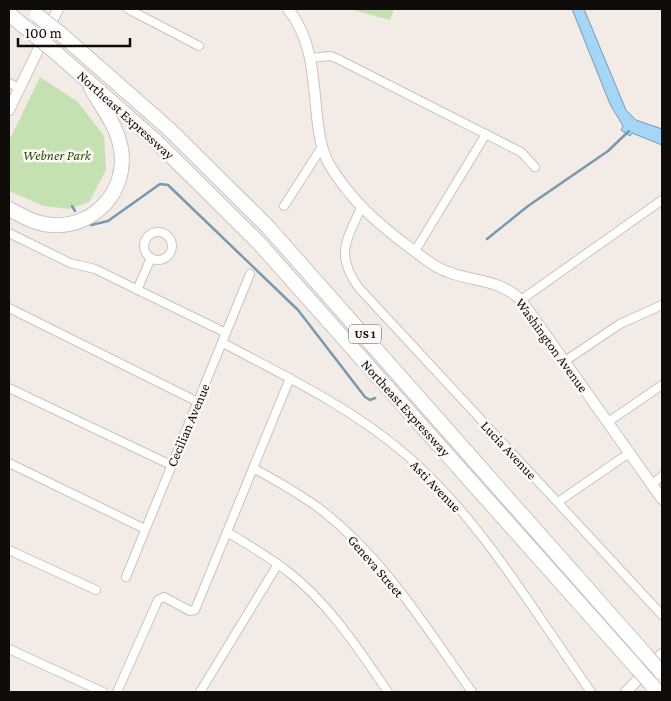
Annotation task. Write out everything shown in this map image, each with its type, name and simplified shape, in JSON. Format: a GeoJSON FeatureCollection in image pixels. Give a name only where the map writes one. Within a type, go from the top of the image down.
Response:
{"type":"FeatureCollection","features":[{"type":"Feature","properties":{"kind":"highway","name":"Northeast Expressway"},"geometry":{"type":"LineString","coordinates":[[34,12],[169,129],[274,234],[662,673]]}},
{"type":"Feature","properties":{"kind":"highway","name":"Northeast Expressway"},"geometry":{"type":"LineString","coordinates":[[9,14],[84,76],[172,157],[264,249],[654,688]]}},
{"type":"Feature","properties":{"kind":"highway"},"geometry":{"type":"LineString","coordinates":[[9,209],[40,223],[69,224],[92,216],[104,206],[113,193],[122,170],[119,140],[110,117],[84,76]]}},
{"type":"Feature","properties":{"kind":"street"},"geometry":{"type":"LineString","coordinates":[[9,110],[58,9]]}},
{"type":"Feature","properties":{"kind":"street"},"geometry":{"type":"LineString","coordinates":[[128,9],[199,46]]}},
{"type":"Feature","properties":{"kind":"street","name":"Washington Avenue"},"geometry":{"type":"LineString","coordinates":[[288,9],[302,31],[311,58],[322,147],[341,182],[361,208],[385,230],[415,252],[446,272],[500,285],[521,300],[628,453],[662,498]]}},
{"type":"Feature","properties":{"kind":"street"},"geometry":{"type":"LineString","coordinates":[[311,58],[330,56],[338,59],[521,152],[535,167]]}},
{"type":"Feature","properties":{"kind":"street"},"geometry":{"type":"LineString","coordinates":[[9,83],[19,88]]}},
{"type":"Feature","properties":{"kind":"street"},"geometry":{"type":"LineString","coordinates":[[415,252],[486,134]]}},
{"type":"Feature","properties":{"kind":"street"},"geometry":{"type":"LineString","coordinates":[[284,206],[322,147]]}},
{"type":"Feature","properties":{"kind":"street"},"geometry":{"type":"LineString","coordinates":[[521,300],[662,200]]}},
{"type":"Feature","properties":{"kind":"street","name":"Lucia Avenue"},"geometry":{"type":"LineString","coordinates":[[361,208],[350,232],[344,256],[348,273],[356,284],[662,615]]}},
{"type":"Feature","properties":{"kind":"street"},"geometry":{"type":"LineString","coordinates":[[9,233],[71,263],[95,269],[226,333]]}},
{"type":"Feature","properties":{"kind":"street"},"geometry":{"type":"LineString","coordinates":[[137,290],[152,258]]}},
{"type":"Feature","properties":{"kind":"street","name":"Cecilian Avenue"},"geometry":{"type":"LineString","coordinates":[[126,577],[250,274]]}},
{"type":"Feature","properties":{"kind":"street"},"geometry":{"type":"LineString","coordinates":[[564,361],[620,324],[662,305]]}},
{"type":"Feature","properties":{"kind":"street"},"geometry":{"type":"LineString","coordinates":[[9,308],[198,402]]}},
{"type":"Feature","properties":{"kind":"street","name":"Asti Avenue"},"geometry":{"type":"LineString","coordinates":[[223,343],[337,405],[403,452],[435,482],[485,541],[591,692]]}},
{"type":"Feature","properties":{"kind":"street"},"geometry":{"type":"LineString","coordinates":[[117,692],[158,600],[164,597],[194,611],[290,378]]}},
{"type":"Feature","properties":{"kind":"street"},"geometry":{"type":"LineString","coordinates":[[608,422],[662,385]]}},
{"type":"Feature","properties":{"kind":"street"},"geometry":{"type":"LineString","coordinates":[[9,388],[171,465]]}},
{"type":"Feature","properties":{"kind":"street"},"geometry":{"type":"LineString","coordinates":[[558,502],[628,453]]}},
{"type":"Feature","properties":{"kind":"street"},"geometry":{"type":"LineString","coordinates":[[9,463],[145,529]]}},
{"type":"Feature","properties":{"kind":"street","name":"Geneva Street"},"geometry":{"type":"LineString","coordinates":[[253,468],[308,501],[355,540],[399,590],[472,692]]}},
{"type":"Feature","properties":{"kind":"street"},"geometry":{"type":"LineString","coordinates":[[651,485],[662,476]]}},
{"type":"Feature","properties":{"kind":"street"},"geometry":{"type":"LineString","coordinates":[[227,532],[278,564],[305,586],[333,616],[388,692]]}},
{"type":"Feature","properties":{"kind":"street"},"geometry":{"type":"LineString","coordinates":[[9,550],[96,590]]}},
{"type":"Feature","properties":{"kind":"street"},"geometry":{"type":"LineString","coordinates":[[200,692],[278,564]]}},
{"type":"Feature","properties":{"kind":"street"},"geometry":{"type":"LineString","coordinates":[[9,649],[102,692]]}},
{"type":"Feature","properties":{"kind":"street"},"geometry":{"type":"LineString","coordinates":[[626,692],[662,654]]}},
{"type":"Feature","properties":{"kind":"green space"},"geometry":{"type":"Polygon","coordinates":[[[350,9],[394,9],[390,20],[350,9]]]}},
{"type":"Feature","properties":{"kind":"green space","name":"Webner Park"},"geometry":{"type":"Polygon","coordinates":[[[40,77],[78,102],[104,136],[106,170],[89,202],[69,209],[44,206],[9,191],[9,141],[40,77]]]}},
{"type":"Feature","properties":{"kind":"water"},"geometry":{"type":"Polygon","coordinates":[[[572,9],[584,9],[626,110],[636,120],[662,129],[662,145],[632,133],[630,136],[621,130],[623,126],[610,104],[572,9]]]}},
{"type":"Feature","properties":{"kind":"waterway"},"geometry":{"type":"LineString","coordinates":[[487,239],[528,206],[608,151],[629,131]]}},
{"type":"Feature","properties":{"kind":"waterway"},"geometry":{"type":"LineString","coordinates":[[91,225],[108,221],[160,184],[168,185],[298,310],[365,397],[370,400],[375,398]]}},
{"type":"Feature","properties":{"kind":"waterway"},"geometry":{"type":"LineString","coordinates":[[72,206],[75,211]]}}]}
